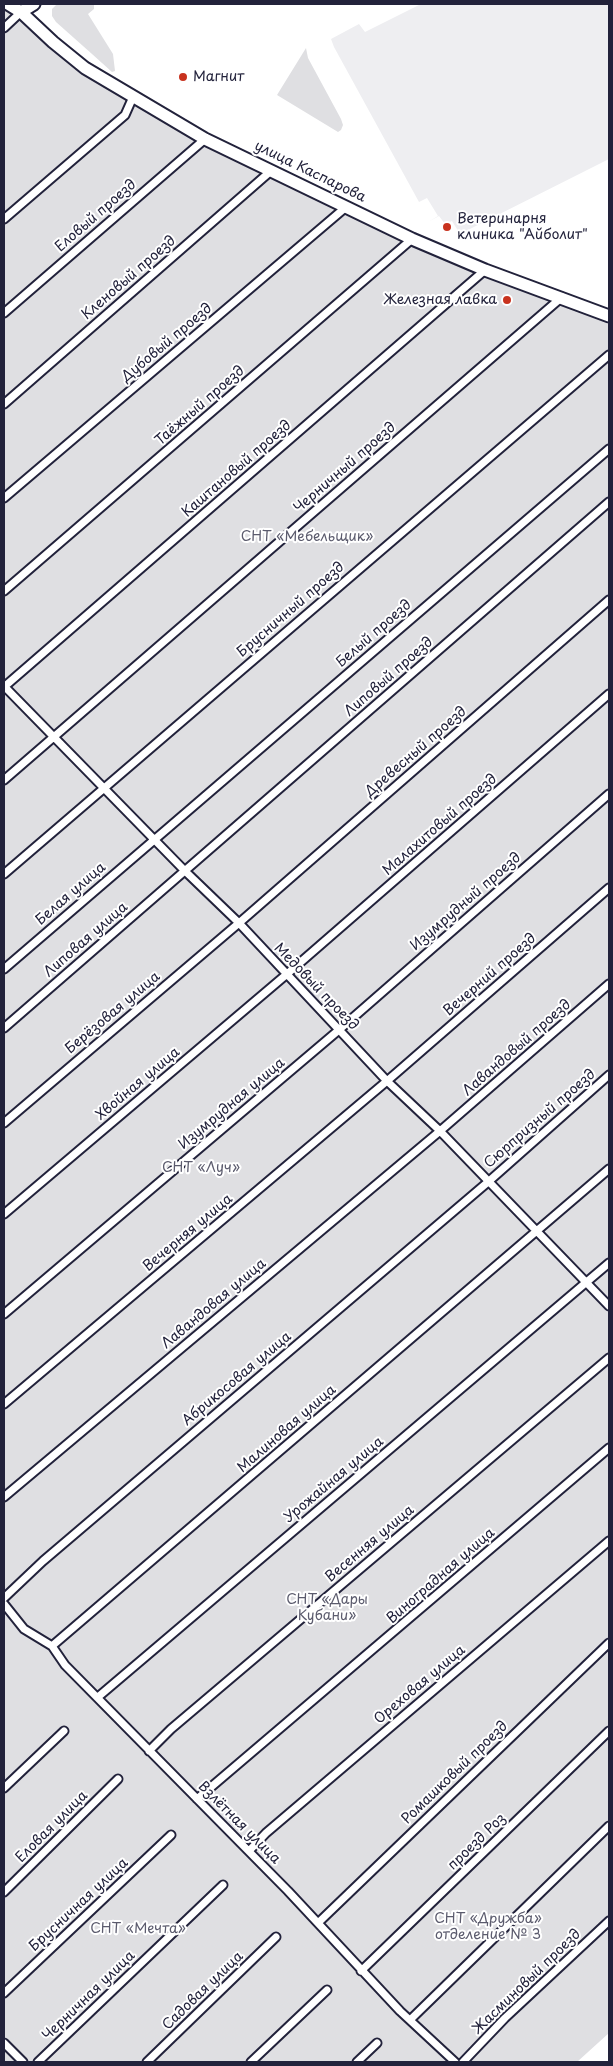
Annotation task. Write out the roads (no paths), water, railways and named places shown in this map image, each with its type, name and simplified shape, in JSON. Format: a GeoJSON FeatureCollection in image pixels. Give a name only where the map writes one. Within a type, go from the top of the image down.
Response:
{"type":"FeatureCollection","features":[{"type":"Feature","properties":{"kind":"main road","name":"улица Каспарова"},"geometry":{"type":"LineString","coordinates":[[8,4],[19,8],[52,42],[84,68],[205,138],[412,239],[486,270],[609,316]]}},
{"type":"Feature","properties":{"kind":"main road"},"geometry":{"type":"LineString","coordinates":[[19,8],[34,4]]}},
{"type":"Feature","properties":{"kind":"street"},"geometry":{"type":"LineString","coordinates":[[4,28],[19,8]]}},
{"type":"Feature","properties":{"kind":"street"},"geometry":{"type":"LineString","coordinates":[[4,219],[125,115],[133,97]]}},
{"type":"Feature","properties":{"kind":"street","name":"Еловый проезд"},"geometry":{"type":"LineString","coordinates":[[4,312],[205,138]]}},
{"type":"Feature","properties":{"kind":"street","name":"Кленовый проезд"},"geometry":{"type":"LineString","coordinates":[[4,404],[272,170]]}},
{"type":"Feature","properties":{"kind":"street","name":"Дубовый проезд"},"geometry":{"type":"LineString","coordinates":[[4,498],[346,207]]}},
{"type":"Feature","properties":{"kind":"street","name":"Таёжный проезд"},"geometry":{"type":"LineString","coordinates":[[4,591],[412,239]]}},
{"type":"Feature","properties":{"kind":"street","name":"Каштановый проезд"},"geometry":{"type":"LineString","coordinates":[[4,686],[486,270]]}},
{"type":"Feature","properties":{"kind":"street","name":"Черничный проезд"},"geometry":{"type":"LineString","coordinates":[[54,736],[562,298]]}},
{"type":"Feature","properties":{"kind":"street","name":"Брусничный проезд"},"geometry":{"type":"LineString","coordinates":[[104,787],[609,355]]}},
{"type":"Feature","properties":{"kind":"street","name":"Белый проезд"},"geometry":{"type":"LineString","coordinates":[[154,838],[609,449]]}},
{"type":"Feature","properties":{"kind":"street","name":"Липовый проезд"},"geometry":{"type":"LineString","coordinates":[[186,871],[609,502]]}},
{"type":"Feature","properties":{"kind":"street","name":"Древесный проезд"},"geometry":{"type":"LineString","coordinates":[[239,923],[609,600]]}},
{"type":"Feature","properties":{"kind":"street","name":"Медовый проезд"},"geometry":{"type":"LineString","coordinates":[[4,686],[239,923],[387,1081],[440,1131],[609,1306]]}},
{"type":"Feature","properties":{"kind":"street","name":"Малахитовый проезд"},"geometry":{"type":"LineString","coordinates":[[288,974],[609,694]]}},
{"type":"Feature","properties":{"kind":"street"},"geometry":{"type":"LineString","coordinates":[[4,780],[54,736]]}},
{"type":"Feature","properties":{"kind":"street"},"geometry":{"type":"LineString","coordinates":[[4,874],[104,787]]}},
{"type":"Feature","properties":{"kind":"street","name":"Изумрудный проезд"},"geometry":{"type":"LineString","coordinates":[[340,1029],[609,794]]}},
{"type":"Feature","properties":{"kind":"street","name":"Белая улица"},"geometry":{"type":"LineString","coordinates":[[4,969],[154,838]]}},
{"type":"Feature","properties":{"kind":"street","name":"Липовая улица"},"geometry":{"type":"LineString","coordinates":[[4,1028],[186,871]]}},
{"type":"Feature","properties":{"kind":"street","name":"Вечерний проезд"},"geometry":{"type":"LineString","coordinates":[[387,1081],[609,888]]}},
{"type":"Feature","properties":{"kind":"street","name":"Берёзовая улица"},"geometry":{"type":"LineString","coordinates":[[4,1123],[239,923]]}},
{"type":"Feature","properties":{"kind":"street","name":"Хвойная улица"},"geometry":{"type":"LineString","coordinates":[[4,1214],[288,974]]}},
{"type":"Feature","properties":{"kind":"street","name":"Лавандовый проезд"},"geometry":{"type":"LineString","coordinates":[[440,1131],[609,984]]}},
{"type":"Feature","properties":{"kind":"street","name":"Изумрудная улица"},"geometry":{"type":"LineString","coordinates":[[4,1314],[340,1029]]}},
{"type":"Feature","properties":{"kind":"street","name":"Сюрпризный проезд"},"geometry":{"type":"LineString","coordinates":[[488,1182],[609,1076]]}},
{"type":"Feature","properties":{"kind":"street","name":"Вечерняя улица"},"geometry":{"type":"LineString","coordinates":[[4,1404],[387,1081]]}},
{"type":"Feature","properties":{"kind":"street","name":"Лавандовая улица"},"geometry":{"type":"LineString","coordinates":[[4,1497],[440,1131]]}},
{"type":"Feature","properties":{"kind":"street","name":"Малиновая улица"},"geometry":{"type":"LineString","coordinates":[[52,1646],[609,1169]]}},
{"type":"Feature","properties":{"kind":"street","name":"Абрикосовая улица"},"geometry":{"type":"LineString","coordinates":[[4,1598],[42,1561],[488,1182]]}},
{"type":"Feature","properties":{"kind":"street","name":"Урожайная улица"},"geometry":{"type":"LineString","coordinates":[[98,1696],[609,1263]]}},
{"type":"Feature","properties":{"kind":"street","name":"Весенняя улица"},"geometry":{"type":"LineString","coordinates":[[149,1751],[179,1722],[609,1358]]}},
{"type":"Feature","properties":{"kind":"street","name":"Виноградная улица"},"geometry":{"type":"LineString","coordinates":[[197,1799],[609,1448]]}},
{"type":"Feature","properties":{"kind":"street","name":"Ореховая улица"},"geometry":{"type":"LineString","coordinates":[[249,1850],[266,1833],[609,1541]]}},
{"type":"Feature","properties":{"kind":"street","name":"Взлётная улица"},"geometry":{"type":"LineString","coordinates":[[4,1604],[24,1629],[52,1646],[65,1665],[98,1696],[149,1751],[319,1922],[361,1970],[410,2020],[455,2062]]}},
{"type":"Feature","properties":{"kind":"street","name":"Ромашковый проезд"},"geometry":{"type":"LineString","coordinates":[[319,1922],[609,1643]]}},
{"type":"Feature","properties":{"kind":"street"},"geometry":{"type":"LineString","coordinates":[[4,1788],[64,1731]]}},
{"type":"Feature","properties":{"kind":"street","name":"проезд Роз"},"geometry":{"type":"LineString","coordinates":[[361,1970],[609,1731]]}},
{"type":"Feature","properties":{"kind":"street","name":"Еловая улица"},"geometry":{"type":"LineString","coordinates":[[4,1892],[118,1779]]}},
{"type":"Feature","properties":{"kind":"street"},"geometry":{"type":"LineString","coordinates":[[410,2020],[609,1826]]}},
{"type":"Feature","properties":{"kind":"street","name":"Брусничная улица"},"geometry":{"type":"LineString","coordinates":[[4,1994],[171,1835]]}},
{"type":"Feature","properties":{"kind":"street","name":"Черничная улица"},"geometry":{"type":"LineString","coordinates":[[38,2062],[223,1885]]}},
{"type":"Feature","properties":{"kind":"street","name":"Жасминовый проезд"},"geometry":{"type":"LineString","coordinates":[[463,2062],[505,2018],[609,1921]]}},
{"type":"Feature","properties":{"kind":"street","name":"Садовая улица"},"geometry":{"type":"LineString","coordinates":[[147,2062],[276,1937]]}},
{"type":"Feature","properties":{"kind":"street"},"geometry":{"type":"LineString","coordinates":[[251,2062],[327,1990]]}},
{"type":"Feature","properties":{"kind":"street"},"geometry":{"type":"LineString","coordinates":[[4,2043],[23,2062]]}},
{"type":"Feature","properties":{"kind":"street"},"geometry":{"type":"LineString","coordinates":[[357,2062],[377,2043]]}},
{"type":"Feature","properties":{"kind":"place","name":"Магнит"},"geometry":{"type":"Point","coordinates":[183,77]}},
{"type":"Feature","properties":{"kind":"place","name":"Ветеринарня клиника \"Айболит\""},"geometry":{"type":"Point","coordinates":[447,227]}},
{"type":"Feature","properties":{"kind":"place","name":"Железная лавка"},"geometry":{"type":"Point","coordinates":[507,300]}},
{"type":"Feature","properties":{"kind":"park label","name":"СНТ «Мебельщик»"},"geometry":{"type":"Point","coordinates":[307,537]}},
{"type":"Feature","properties":{"kind":"park label","name":"СНТ «Луч»"},"geometry":{"type":"Point","coordinates":[201,1168]}},
{"type":"Feature","properties":{"kind":"park label","name":"СНТ «Дары Кубани»"},"geometry":{"type":"Point","coordinates":[327,1608]}},
{"type":"Feature","properties":{"kind":"park label","name":"СНТ «Дружба» отделение № 3"},"geometry":{"type":"Point","coordinates":[488,1928]}},
{"type":"Feature","properties":{"kind":"park label","name":"СНТ «Мечта»"},"geometry":{"type":"Point","coordinates":[138,1929]}}]}
